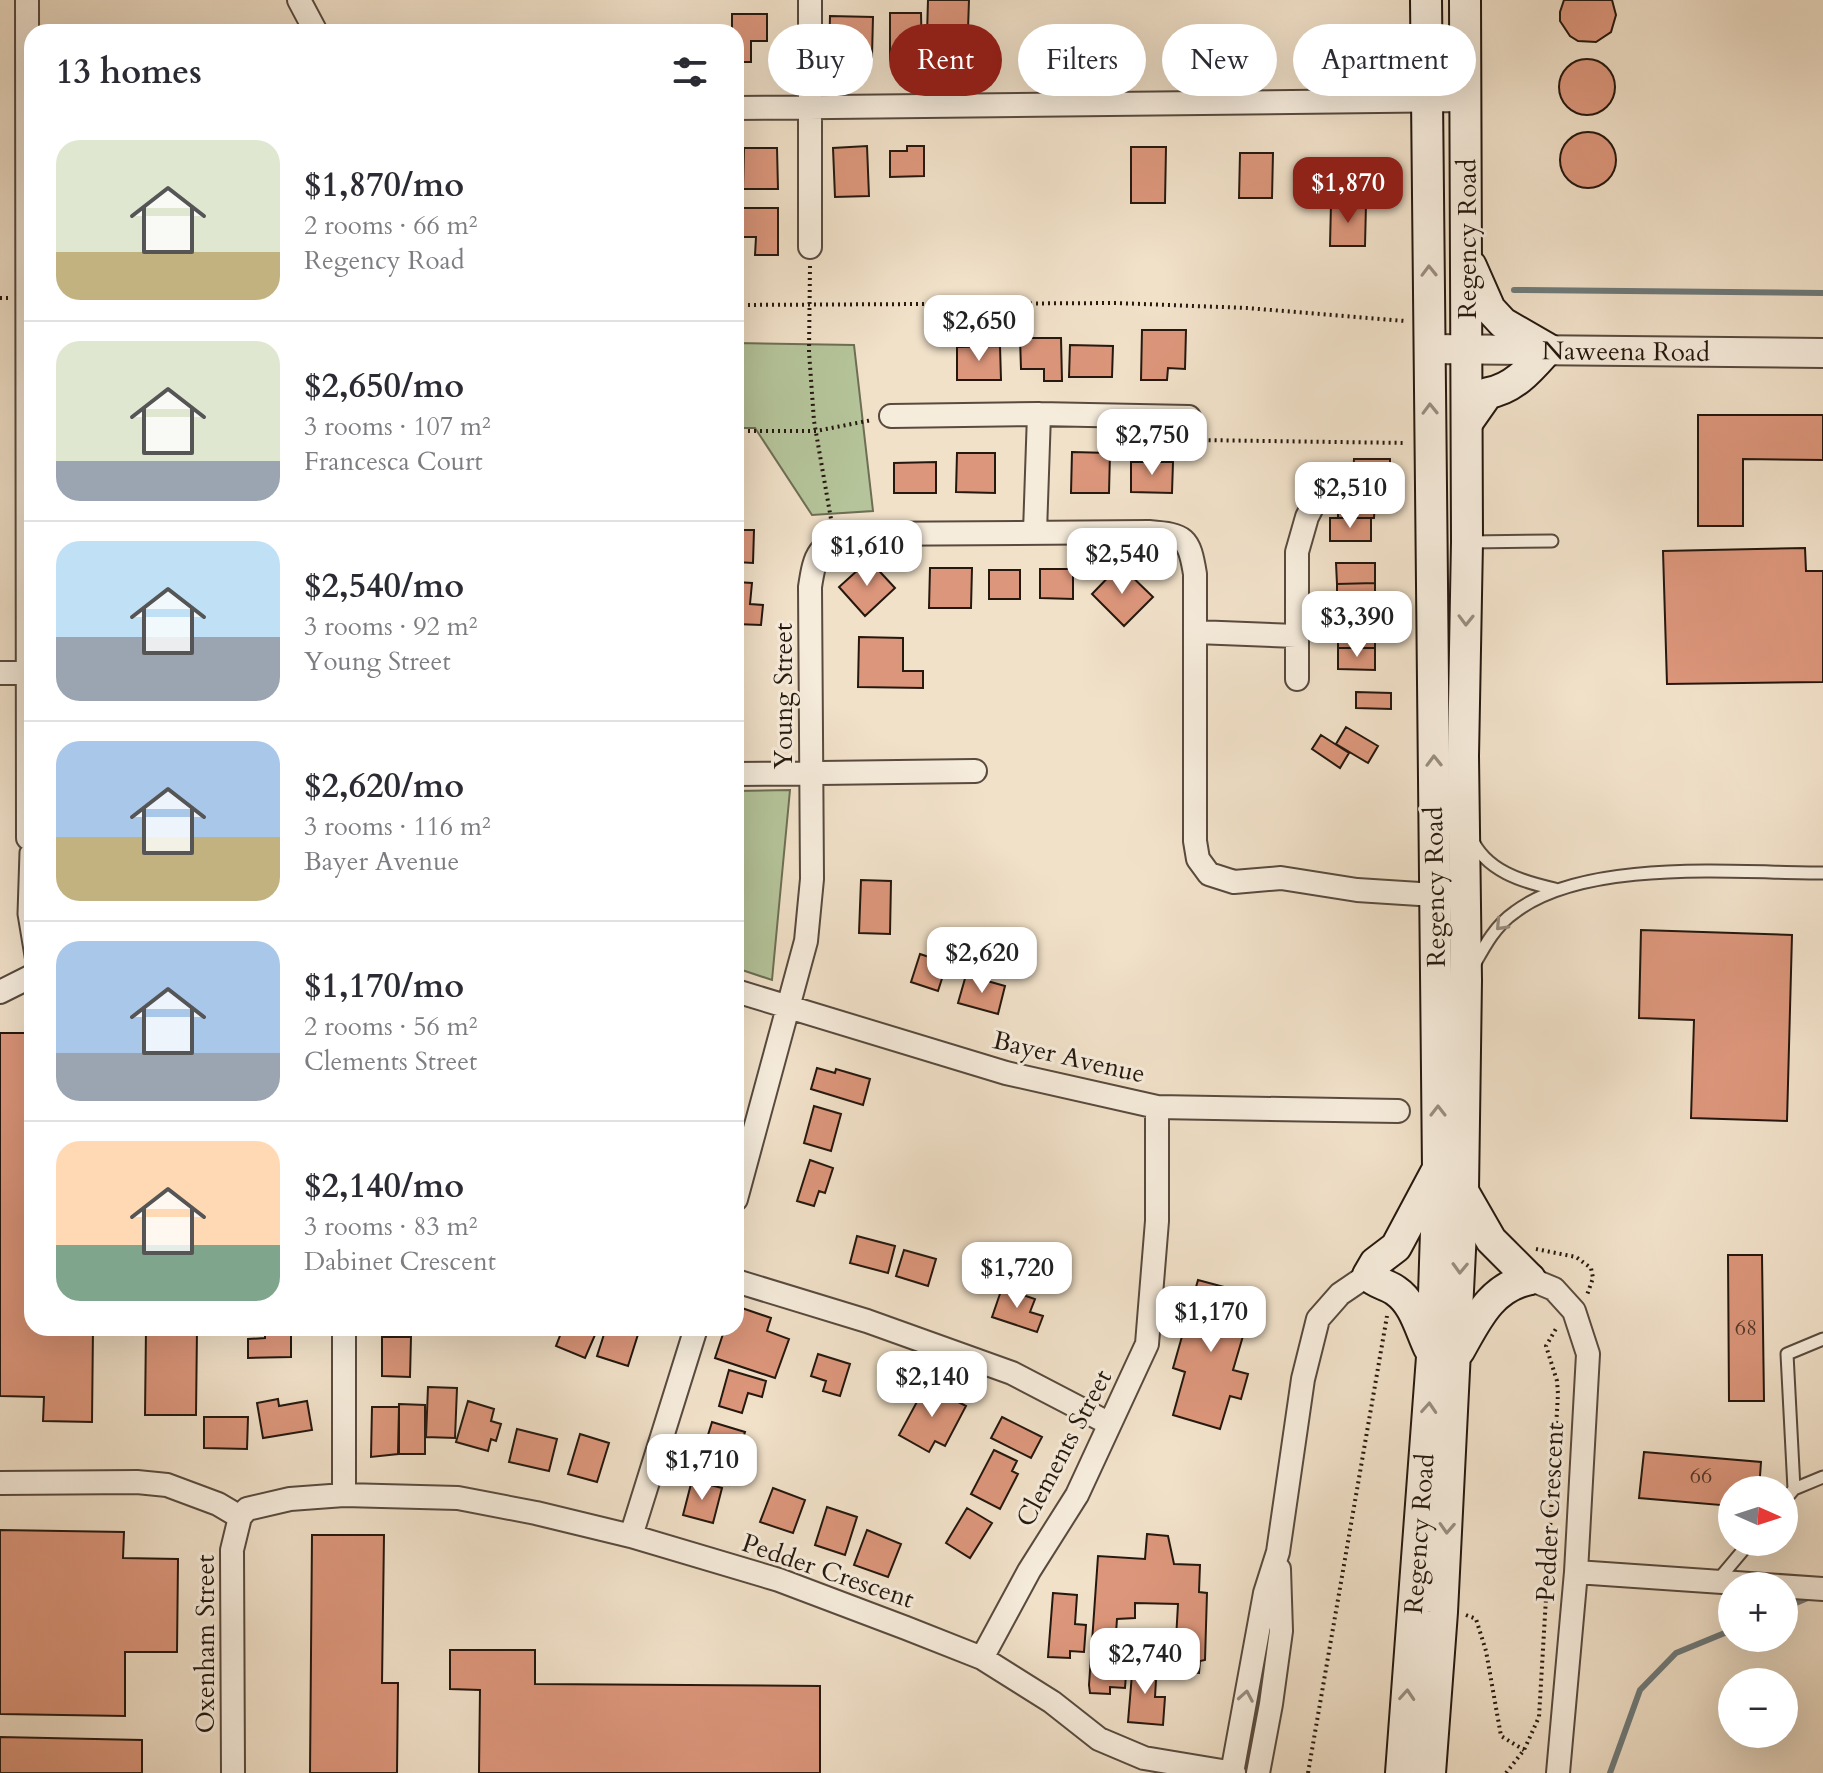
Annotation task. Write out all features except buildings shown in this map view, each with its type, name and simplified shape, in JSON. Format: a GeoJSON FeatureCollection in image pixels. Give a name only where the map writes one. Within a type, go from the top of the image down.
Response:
{"type":"FeatureCollection","features":[{"type":"Feature","properties":{"kind":"main road","name":"Regency Road"},"geometry":{"type":"LineString","coordinates":[[1426,0],[1431,543],[1450,894],[1438,1169],[1444,1356],[1442,1612],[1430,1773]]}},
{"type":"Feature","properties":{"kind":"main road","name":"Regency Road"},"geometry":{"type":"LineString","coordinates":[[1401,1773],[1463,1190],[1466,980],[1450,894],[1463,818],[1467,542],[1465,0]]}},
{"type":"Feature","properties":{"kind":"main road"},"geometry":{"type":"LineString","coordinates":[[1467,257],[1490,309],[1503,323],[1548,349],[1524,376],[1497,392],[1488,393],[1467,423]]}},
{"type":"Feature","properties":{"kind":"main road"},"geometry":{"type":"LineString","coordinates":[[1431,543],[1467,542]]}},
{"type":"Feature","properties":{"kind":"main road"},"geometry":{"type":"LineString","coordinates":[[1438,1169],[1396,1247],[1375,1263],[1368,1275],[1374,1282],[1388,1286],[1405,1298],[1444,1356],[1496,1295],[1513,1283],[1530,1279]]}},
{"type":"Feature","properties":{"kind":"main road"},"geometry":{"type":"LineString","coordinates":[[1463,1190],[1491,1240],[1530,1279]]}},
{"type":"Feature","properties":{"kind":"street"},"geometry":{"type":"LineString","coordinates":[[27,0],[27,24]]}},
{"type":"Feature","properties":{"kind":"street"},"geometry":{"type":"LineString","coordinates":[[299,0],[312,24]]}},
{"type":"Feature","properties":{"kind":"street"},"geometry":{"type":"LineString","coordinates":[[810,0],[810,247]]}},
{"type":"Feature","properties":{"kind":"street"},"geometry":{"type":"LineString","coordinates":[[744,108],[1466,100]]}},
{"type":"Feature","properties":{"kind":"street","name":"Naweena Road"},"geometry":{"type":"LineString","coordinates":[[1430,349],[1823,353]]}},
{"type":"Feature","properties":{"kind":"street"},"geometry":{"type":"LineString","coordinates":[[1035,532],[1039,414]]}},
{"type":"Feature","properties":{"kind":"street"},"geometry":{"type":"LineString","coordinates":[[891,416],[1039,414],[1184,417]]}},
{"type":"Feature","properties":{"kind":"street"},"geometry":{"type":"LineString","coordinates":[[1297,679],[1297,552],[1300,536],[1326,480]]}},
{"type":"Feature","properties":{"kind":"street"},"geometry":{"type":"LineString","coordinates":[[830,542],[851,534],[1149,532],[1176,535],[1191,548],[1195,574],[1195,841],[1198,859],[1209,874],[1234,882],[1281,878],[1357,890],[1450,894]]}},
{"type":"Feature","properties":{"kind":"street","name":"Young Street"},"geometry":{"type":"LineString","coordinates":[[744,1171],[806,941],[812,879],[810,587],[815,556],[830,542]]}},
{"type":"Feature","properties":{"kind":"street"},"geometry":{"type":"LineString","coordinates":[[1196,632],[1296,636]]}},
{"type":"Feature","properties":{"kind":"street"},"geometry":{"type":"LineString","coordinates":[[0,673],[24,673]]}},
{"type":"Feature","properties":{"kind":"street"},"geometry":{"type":"LineString","coordinates":[[744,774],[975,771]]}},
{"type":"Feature","properties":{"kind":"street"},"geometry":{"type":"LineString","coordinates":[[0,992],[24,980]]}},
{"type":"Feature","properties":{"kind":"street","name":"Bayer Avenue"},"geometry":{"type":"LineString","coordinates":[[744,994],[1006,1073],[1157,1107],[1398,1111]]}},
{"type":"Feature","properties":{"kind":"street","name":"Clements Street"},"geometry":{"type":"LineString","coordinates":[[982,1658],[1029,1571],[1077,1495],[1147,1344],[1157,1221],[1157,1107]]}},
{"type":"Feature","properties":{"kind":"street","name":"Pedder Crescent"},"geometry":{"type":"LineString","coordinates":[[240,1517],[247,1509],[290,1499],[344,1495],[458,1498],[631,1536],[779,1580],[982,1658],[1052,1702],[1099,1739],[1144,1758],[1233,1773],[1265,1593],[1278,1552],[1303,1379],[1318,1319],[1340,1294],[1368,1275]]}},
{"type":"Feature","properties":{"kind":"street"},"geometry":{"type":"LineString","coordinates":[[1530,1279],[1554,1289],[1574,1311]]}},
{"type":"Feature","properties":{"kind":"street"},"geometry":{"type":"LineString","coordinates":[[744,1283],[867,1321],[1012,1373],[1108,1423]]}},
{"type":"Feature","properties":{"kind":"street","name":"Pedder Crescent"},"geometry":{"type":"LineString","coordinates":[[1558,1773],[1576,1572],[1588,1354],[1574,1311]]}},
{"type":"Feature","properties":{"kind":"street"},"geometry":{"type":"LineString","coordinates":[[344,1336],[344,1495]]}},
{"type":"Feature","properties":{"kind":"street"},"geometry":{"type":"LineString","coordinates":[[631,1536],[694,1336]]}},
{"type":"Feature","properties":{"kind":"street"},"geometry":{"type":"LineString","coordinates":[[0,1483],[137,1482],[167,1485],[207,1499],[240,1517]]}},
{"type":"Feature","properties":{"kind":"street","name":"Oxenham Street"},"geometry":{"type":"LineString","coordinates":[[233,1773],[232,1550],[240,1517]]}},
{"type":"Feature","properties":{"kind":"street","name":"Pedder Crescent"},"geometry":{"type":"LineString","coordinates":[[1258,1773],[1281,1631],[1278,1552]]}},
{"type":"Feature","properties":{"kind":"street"},"geometry":{"type":"LineString","coordinates":[[1576,1572],[1718,1580]]}},
{"type":"Feature","properties":{"kind":"street"},"geometry":{"type":"LineString","coordinates":[[1798,1587],[1823,1589]]}},
{"type":"Feature","properties":{"kind":"lane"},"geometry":{"type":"LineString","coordinates":[[1467,542],[1552,541]]}},
{"type":"Feature","properties":{"kind":"lane"},"geometry":{"type":"LineString","coordinates":[[1463,818],[1475,846],[1499,869],[1522,882],[1555,889]]}},
{"type":"Feature","properties":{"kind":"lane"},"geometry":{"type":"LineString","coordinates":[[1466,980],[1499,925],[1516,910],[1555,889],[1642,872],[1823,873]]}},
{"type":"Feature","properties":{"kind":"lane"},"geometry":{"type":"LineString","coordinates":[[1793,1476],[1787,1354],[1823,1339]]}},
{"type":"Feature","properties":{"kind":"lane"},"geometry":{"type":"LineString","coordinates":[[1798,1487],[1823,1477]]}},
{"type":"Feature","properties":{"kind":"lane"},"geometry":{"type":"LineString","coordinates":[[1725,1572],[1738,1556]]}},
{"type":"Feature","properties":{"kind":"path"},"geometry":{"type":"LineString","coordinates":[[810,247],[809,352],[816,431],[831,515],[830,542]]}},
{"type":"Feature","properties":{"kind":"path"},"geometry":{"type":"LineString","coordinates":[[744,305],[1116,303],[1247,308],[1413,322]]}},
{"type":"Feature","properties":{"kind":"path"},"geometry":{"type":"LineString","coordinates":[[744,431],[816,431],[891,416]]}},
{"type":"Feature","properties":{"kind":"path"},"geometry":{"type":"LineString","coordinates":[[1184,417],[1197,440],[1413,443]]}},
{"type":"Feature","properties":{"kind":"path"},"geometry":{"type":"LineString","coordinates":[[1506,1773],[1524,1750],[1541,1706],[1558,1394],[1546,1346],[1557,1326],[1586,1297],[1593,1278],[1591,1268],[1576,1257],[1535,1248]]}},
{"type":"Feature","properties":{"kind":"path"},"geometry":{"type":"LineString","coordinates":[[1308,1773],[1391,1307]]}},
{"type":"Feature","properties":{"kind":"path"},"geometry":{"type":"LineString","coordinates":[[1442,1612],[1476,1619],[1486,1651],[1501,1736],[1524,1750]]}},
{"type":"Feature","properties":{"kind":"green space"},"geometry":{"type":"Polygon","coordinates":[[[744,343],[854,345],[873,511],[812,515],[755,428],[744,428],[744,343]]]}},
{"type":"Feature","properties":{"kind":"green space"},"geometry":{"type":"Polygon","coordinates":[[[790,790],[772,980],[744,971],[744,791],[790,790]]]}},
{"type":"Feature","properties":{"kind":"waterway"},"geometry":{"type":"LineString","coordinates":[[1514,290],[1823,293]]}},
{"type":"Feature","properties":{"kind":"waterway"},"geometry":{"type":"LineString","coordinates":[[1798,1602],[1810,1597]]}},
{"type":"Feature","properties":{"kind":"waterway"},"geometry":{"type":"LineString","coordinates":[[1610,1773],[1640,1690],[1676,1653],[1718,1636]]}}]}
